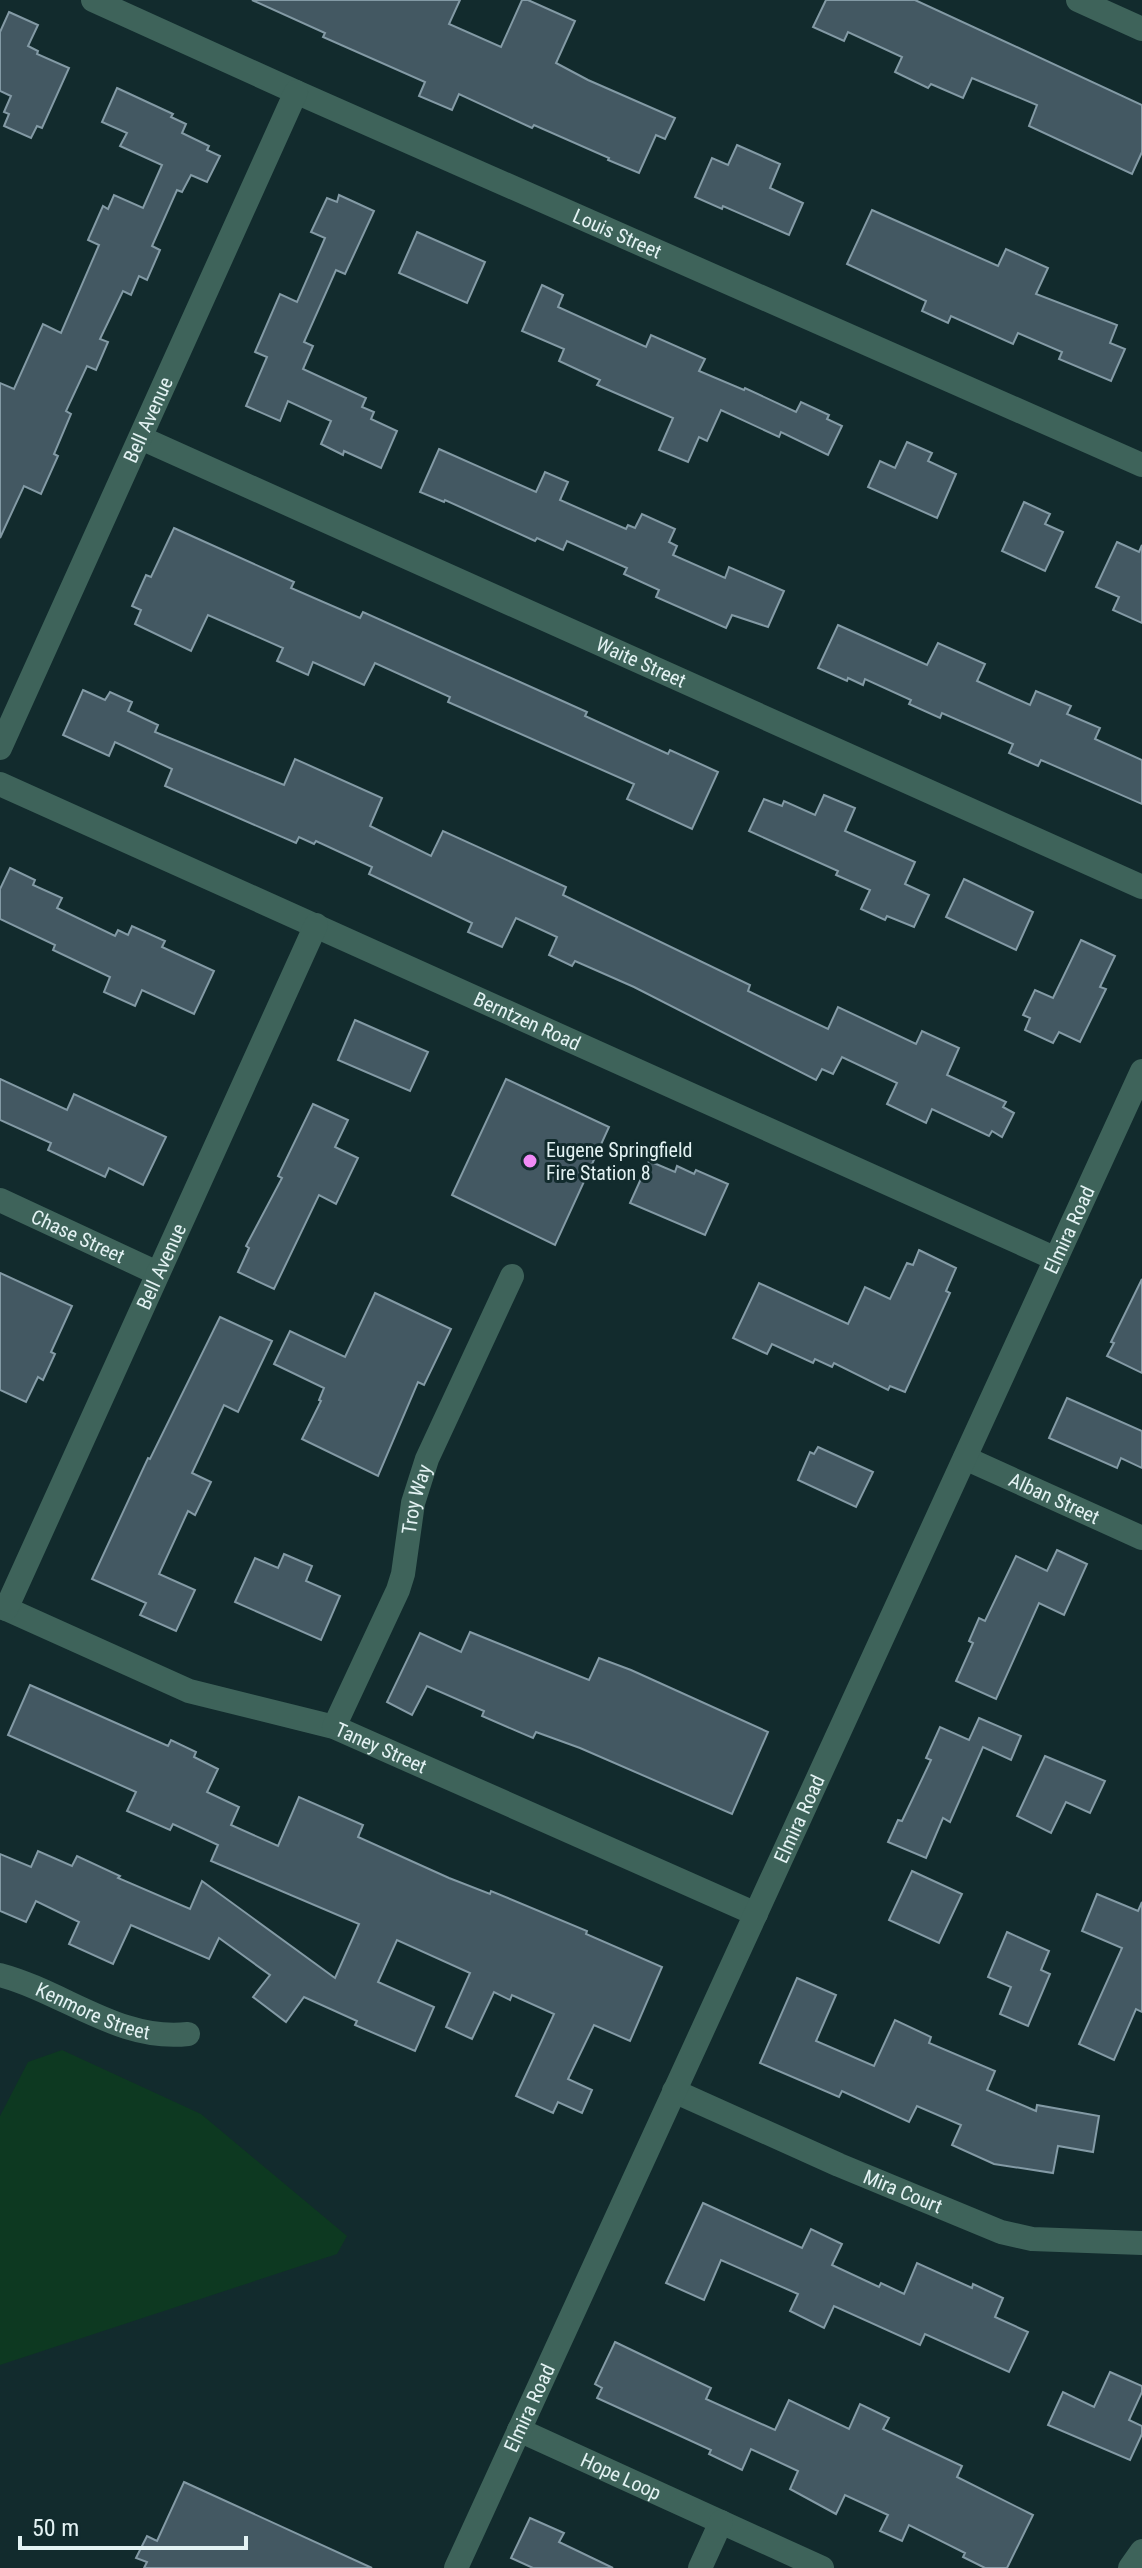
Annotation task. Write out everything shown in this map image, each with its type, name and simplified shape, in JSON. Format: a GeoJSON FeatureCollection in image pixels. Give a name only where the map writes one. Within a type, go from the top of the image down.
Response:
{"type":"FeatureCollection","features":[{"type":"Feature","properties":{"kind":"street","name":"Louis Street"},"geometry":{"type":"LineString","coordinates":[[93,0],[1142,465]]}},
{"type":"Feature","properties":{"kind":"street"},"geometry":{"type":"LineString","coordinates":[[1078,0],[1142,29]]}},
{"type":"Feature","properties":{"kind":"street","name":"Bell Avenue"},"geometry":{"type":"LineString","coordinates":[[0,748],[296,92]]}},
{"type":"Feature","properties":{"kind":"street","name":"Waite Street"},"geometry":{"type":"LineString","coordinates":[[141,438],[1142,887]]}},
{"type":"Feature","properties":{"kind":"street","name":"Berntzen Road"},"geometry":{"type":"LineString","coordinates":[[0,784],[1056,1259]]}},
{"type":"Feature","properties":{"kind":"street","name":"Bell Avenue"},"geometry":{"type":"LineString","coordinates":[[3,1607],[316,925]]}},
{"type":"Feature","properties":{"kind":"street","name":"Elmira Road"},"geometry":{"type":"LineString","coordinates":[[456,2568],[1142,1071]]}},
{"type":"Feature","properties":{"kind":"street","name":"Chase Street"},"geometry":{"type":"LineString","coordinates":[[0,1200],[157,1273]]}},
{"type":"Feature","properties":{"kind":"street","name":"Troy Way"},"geometry":{"type":"LineString","coordinates":[[334,1727],[398,1590],[413,1503],[427,1459],[512,1276]]}},
{"type":"Feature","properties":{"kind":"street","name":"Alban Street"},"geometry":{"type":"LineString","coordinates":[[965,1458],[1142,1538]]}},
{"type":"Feature","properties":{"kind":"street","name":"Taney Street"},"geometry":{"type":"LineString","coordinates":[[3,1607],[189,1691],[334,1727],[756,1914]]}},
{"type":"Feature","properties":{"kind":"street","name":"Kenmore Street"},"geometry":{"type":"LineString","coordinates":[[0,1975],[131,2030],[167,2036],[188,2034]]}},
{"type":"Feature","properties":{"kind":"street","name":"Mira Court"},"geometry":{"type":"LineString","coordinates":[[674,2091],[839,2165],[1001,2232],[1032,2239],[1142,2243]]}},
{"type":"Feature","properties":{"kind":"street","name":"Hope Loop"},"geometry":{"type":"LineString","coordinates":[[519,2430],[822,2568]]}},
{"type":"Feature","properties":{"kind":"street"},"geometry":{"type":"LineString","coordinates":[[700,2568],[721,2522]]}},
{"type":"Feature","properties":{"kind":"street"},"geometry":{"type":"LineString","coordinates":[[1130,2568],[1142,2551]]}},
{"type":"Feature","properties":{"kind":"green space"},"geometry":{"type":"Polygon","coordinates":[[[62,2050],[201,2114],[347,2236],[337,2254],[0,2365],[0,2116],[28,2062],[62,2050]]]}},
{"type":"Feature","properties":{"kind":"building"},"geometry":{"type":"Polygon","coordinates":[[[252,0],[460,0],[449,24],[501,47],[522,0],[528,0],[575,21],[556,63],[675,118],[665,139],[656,135],[639,173],[459,94],[452,110],[419,96],[425,82],[323,37],[325,33],[252,0]]]}},
{"type":"Feature","properties":{"kind":"building"},"geometry":{"type":"Polygon","coordinates":[[[826,0],[915,0],[1142,105],[1142,152],[1132,174],[1029,126],[1037,105],[972,78],[963,98],[931,84],[928,88],[895,72],[902,57],[848,32],[844,41],[813,27],[826,0]]]}},
{"type":"Feature","properties":{"kind":"building"},"geometry":{"type":"Polygon","coordinates":[[[9,12],[38,25],[28,46],[38,51],[37,54],[69,68],[42,128],[37,126],[31,138],[4,126],[9,114],[4,112],[11,96],[0,91],[0,32],[9,12]]]}},
{"type":"Feature","properties":{"kind":"building"},"geometry":{"type":"Polygon","coordinates":[[[117,88],[173,114],[171,117],[186,124],[182,133],[209,146],[207,150],[220,156],[207,182],[191,175],[182,192],[177,190],[152,246],[160,250],[147,280],[139,276],[131,295],[123,291],[100,339],[108,342],[96,370],[87,366],[66,411],[71,414],[54,454],[58,456],[41,494],[24,486],[0,538],[0,383],[14,389],[43,324],[61,333],[99,245],[88,240],[103,206],[108,209],[114,195],[143,208],[162,165],[120,146],[127,133],[102,122],[117,88]]]}},
{"type":"Feature","properties":{"kind":"building"},"geometry":{"type":"Polygon","coordinates":[[[737,145],[780,164],[770,188],[803,203],[789,235],[695,197],[712,158],[728,165],[737,145]]]}},
{"type":"Feature","properties":{"kind":"building"},"geometry":{"type":"Polygon","coordinates":[[[339,195],[374,211],[345,274],[336,270],[304,342],[313,346],[303,369],[366,398],[362,407],[374,412],[371,419],[397,431],[381,468],[321,444],[331,421],[288,401],[280,421],[246,406],[267,357],[255,352],[280,294],[297,302],[325,238],[311,232],[327,198],[337,202],[339,195]]]}},
{"type":"Feature","properties":{"kind":"building"},"geometry":{"type":"Polygon","coordinates":[[[872,210],[998,266],[1006,249],[1048,268],[1036,294],[1117,325],[1110,343],[1125,349],[1111,381],[1059,359],[1062,352],[1018,333],[1013,344],[951,316],[948,323],[922,311],[926,301],[847,264],[872,210]]]}},
{"type":"Feature","properties":{"kind":"building"},"geometry":{"type":"Polygon","coordinates":[[[417,232],[485,262],[467,303],[399,273],[417,232]]]}},
{"type":"Feature","properties":{"kind":"building"},"geometry":{"type":"Polygon","coordinates":[[[542,285],[563,295],[558,307],[646,347],[651,335],[705,359],[699,371],[796,412],[801,402],[829,415],[827,419],[842,426],[828,455],[781,432],[779,437],[721,410],[707,441],[699,437],[688,462],[659,450],[673,418],[597,385],[600,380],[559,361],[564,349],[522,331],[542,285]]]}},
{"type":"Feature","properties":{"kind":"building"},"geometry":{"type":"Polygon","coordinates":[[[907,442],[932,453],[928,461],[956,474],[937,518],[868,487],[880,461],[895,468],[907,442]]]}},
{"type":"Feature","properties":{"kind":"building"},"geometry":{"type":"Polygon","coordinates":[[[439,449],[536,492],[545,472],[568,482],[560,500],[626,529],[628,525],[635,528],[642,514],[675,529],[669,542],[677,546],[673,555],[725,578],[729,567],[784,591],[768,627],[732,615],[726,628],[656,597],[659,590],[624,574],[627,568],[567,541],[563,550],[537,538],[535,541],[445,500],[420,492],[439,449]]]}},
{"type":"Feature","properties":{"kind":"building"},"geometry":{"type":"Polygon","coordinates":[[[1024,502],[1050,514],[1045,524],[1063,532],[1045,571],[1002,551],[1024,502]]]}},
{"type":"Feature","properties":{"kind":"building"},"geometry":{"type":"Polygon","coordinates":[[[174,528],[294,582],[291,588],[360,618],[363,612],[587,712],[585,716],[668,754],[670,750],[718,772],[692,829],[627,799],[634,784],[448,702],[450,697],[375,663],[364,685],[313,662],[308,675],[277,661],[283,648],[208,615],[191,651],[135,624],[141,610],[132,606],[146,575],[151,577],[174,528]]]}},
{"type":"Feature","properties":{"kind":"building"},"geometry":{"type":"Polygon","coordinates":[[[1117,542],[1139,552],[1142,545],[1142,623],[1113,610],[1119,597],[1096,587],[1117,542]]]}},
{"type":"Feature","properties":{"kind":"building"},"geometry":{"type":"Polygon","coordinates":[[[838,625],[927,665],[938,643],[985,664],[977,681],[1030,705],[1036,691],[1071,706],[1067,714],[1100,728],[1095,739],[1142,760],[1142,804],[1041,760],[1038,766],[1009,753],[1013,744],[942,713],[940,718],[909,704],[911,700],[865,679],[863,685],[818,668],[838,625]]]}},
{"type":"Feature","properties":{"kind":"building"},"geometry":{"type":"Polygon","coordinates":[[[83,690],[105,700],[110,692],[132,702],[128,711],[158,725],[155,732],[284,785],[295,759],[382,798],[370,826],[431,856],[443,831],[566,887],[563,895],[750,985],[748,991],[828,1029],[838,1007],[916,1044],[922,1031],[959,1048],[947,1075],[1006,1102],[1003,1107],[1014,1113],[1002,1137],[992,1131],[989,1136],[932,1109],[926,1123],[887,1104],[897,1083],[842,1057],[833,1074],[822,1069],[816,1080],[634,987],[575,961],[572,966],[549,955],[557,937],[516,918],[502,947],[468,932],[472,923],[369,874],[372,867],[316,841],[314,844],[299,837],[296,843],[165,786],[172,769],[115,742],[109,756],[63,735],[83,690]]]}},
{"type":"Feature","properties":{"kind":"building"},"geometry":{"type":"Polygon","coordinates":[[[824,795],[855,808],[845,831],[915,862],[905,884],[929,895],[914,927],[887,916],[885,920],[861,909],[870,890],[836,875],[838,871],[749,831],[764,799],[782,806],[784,801],[815,815],[824,795]]]}},
{"type":"Feature","properties":{"kind":"building"},"geometry":{"type":"Polygon","coordinates":[[[10,868],[35,880],[33,885],[62,898],[57,908],[115,936],[118,930],[128,935],[132,926],[165,941],[162,947],[214,971],[194,1014],[142,990],[135,1006],[104,992],[110,977],[53,950],[55,945],[0,919],[0,889],[10,868]]]}},
{"type":"Feature","properties":{"kind":"building"},"geometry":{"type":"Polygon","coordinates":[[[964,879],[1033,912],[1016,950],[946,917],[964,879]]]}},
{"type":"Feature","properties":{"kind":"building"},"geometry":{"type":"Polygon","coordinates":[[[1081,940],[1115,956],[1100,987],[1106,989],[1080,1042],[1059,1032],[1053,1043],[1025,1030],[1030,1018],[1023,1015],[1035,990],[1053,998],[1081,940]]]}},
{"type":"Feature","properties":{"kind":"building"},"geometry":{"type":"Polygon","coordinates":[[[355,1020],[428,1052],[410,1091],[338,1060],[355,1020]]]}},
{"type":"Feature","properties":{"kind":"building"},"geometry":{"type":"Polygon","coordinates":[[[0,1079],[67,1110],[74,1094],[166,1137],[143,1185],[109,1168],[105,1177],[48,1150],[51,1143],[0,1120],[0,1079]]]}},
{"type":"Feature","properties":{"kind":"building","name":"Eugene Springfield Fire Station 8"},"geometry":{"type":"Polygon","coordinates":[[[506,1079],[609,1127],[555,1245],[452,1195],[506,1079]]]}},
{"type":"Feature","properties":{"kind":"building"},"geometry":{"type":"Polygon","coordinates":[[[313,1104],[348,1120],[335,1147],[358,1158],[336,1204],[319,1195],[274,1289],[238,1272],[249,1248],[246,1246],[282,1178],[278,1176],[313,1104]]]}},
{"type":"Feature","properties":{"kind":"building"},"geometry":{"type":"Polygon","coordinates":[[[649,1161],[675,1172],[677,1166],[694,1174],[696,1170],[728,1184],[705,1235],[630,1203],[649,1161]]]}},
{"type":"Feature","properties":{"kind":"building"},"geometry":{"type":"Polygon","coordinates":[[[919,1250],[956,1268],[946,1291],[950,1293],[905,1392],[890,1386],[888,1390],[834,1363],[832,1367],[815,1359],[813,1363],[772,1344],[767,1354],[733,1338],[759,1283],[848,1324],[865,1287],[890,1299],[907,1263],[913,1265],[919,1250]]]}},
{"type":"Feature","properties":{"kind":"building"},"geometry":{"type":"Polygon","coordinates":[[[0,1273],[72,1306],[51,1352],[55,1354],[43,1380],[38,1377],[26,1402],[0,1390],[0,1273]]]}},
{"type":"Feature","properties":{"kind":"building"},"geometry":{"type":"Polygon","coordinates":[[[1142,1279],[1142,1373],[1107,1356],[1142,1279]]]}},
{"type":"Feature","properties":{"kind":"building"},"geometry":{"type":"Polygon","coordinates":[[[375,1293],[451,1329],[424,1385],[418,1382],[378,1476],[302,1439],[324,1388],[274,1364],[290,1331],[345,1357],[375,1293]]]}},
{"type":"Feature","properties":{"kind":"building"},"geometry":{"type":"Polygon","coordinates":[[[220,1317],[272,1341],[238,1412],[224,1405],[192,1473],[211,1482],[195,1515],[188,1511],[159,1574],[195,1590],[176,1631],[140,1615],[146,1603],[92,1579],[148,1458],[220,1317]]]}},
{"type":"Feature","properties":{"kind":"building"},"geometry":{"type":"Polygon","coordinates":[[[1067,1398],[1142,1431],[1142,1468],[1121,1458],[1117,1468],[1049,1438],[1067,1398]]]}},
{"type":"Feature","properties":{"kind":"building"},"geometry":{"type":"Polygon","coordinates":[[[818,1447],[873,1472],[856,1507],[798,1480],[810,1452],[814,1454],[818,1447]]]}},
{"type":"Feature","properties":{"kind":"building"},"geometry":{"type":"Polygon","coordinates":[[[1057,1550],[1087,1564],[1064,1615],[1039,1603],[996,1699],[956,1681],[973,1643],[969,1641],[979,1618],[985,1621],[1016,1556],[1047,1571],[1057,1550]]]}},
{"type":"Feature","properties":{"kind":"building"},"geometry":{"type":"Polygon","coordinates":[[[284,1554],[312,1566],[306,1581],[340,1596],[321,1640],[235,1602],[255,1558],[278,1568],[284,1554]]]}},
{"type":"Feature","properties":{"kind":"building"},"geometry":{"type":"Polygon","coordinates":[[[470,1632],[589,1680],[599,1658],[768,1732],[732,1814],[580,1748],[536,1732],[533,1738],[482,1716],[484,1711],[427,1686],[412,1715],[387,1702],[420,1633],[461,1652],[470,1632]]]}},
{"type":"Feature","properties":{"kind":"building"},"geometry":{"type":"Polygon","coordinates":[[[30,1685],[168,1746],[171,1740],[196,1752],[194,1757],[218,1769],[207,1792],[239,1807],[231,1825],[278,1846],[299,1797],[363,1825],[358,1837],[449,1878],[490,1894],[491,1891],[587,1931],[586,1934],[662,1967],[630,2041],[594,2025],[568,2079],[592,2090],[582,2113],[558,2102],[553,2113],[516,2096],[554,2014],[512,1995],[510,2000],[494,1992],[472,2039],[446,2027],[470,1973],[397,1940],[378,1982],[434,2007],[415,2051],[355,2025],[357,2021],[304,1997],[286,2022],[253,1997],[270,1975],[219,1938],[209,1959],[131,1925],[113,1964],[69,1944],[79,1922],[36,1901],[26,1922],[0,1911],[0,1854],[31,1867],[38,1851],[72,1866],[77,1856],[120,1876],[118,1878],[190,1909],[202,1881],[335,1978],[359,1924],[211,1861],[218,1845],[173,1824],[170,1830],[127,1811],[136,1792],[8,1735],[30,1685]]]}},
{"type":"Feature","properties":{"kind":"building"},"geometry":{"type":"Polygon","coordinates":[[[979,1718],[1021,1736],[1011,1760],[983,1747],[950,1822],[943,1818],[926,1858],[888,1842],[898,1820],[902,1821],[931,1760],[926,1758],[940,1727],[969,1740],[979,1718]]]}},
{"type":"Feature","properties":{"kind":"building"},"geometry":{"type":"Polygon","coordinates":[[[1045,1756],[1105,1781],[1090,1813],[1066,1802],[1051,1833],[1017,1816],[1045,1756]]]}},
{"type":"Feature","properties":{"kind":"building"},"geometry":{"type":"Polygon","coordinates":[[[912,1871],[962,1894],[939,1943],[889,1920],[912,1871]]]}},
{"type":"Feature","properties":{"kind":"building"},"geometry":{"type":"Polygon","coordinates":[[[1097,1894],[1138,1911],[1142,1902],[1142,2012],[1136,2009],[1114,2060],[1079,2044],[1122,1948],[1082,1931],[1097,1894]]]}},
{"type":"Feature","properties":{"kind":"building"},"geometry":{"type":"Polygon","coordinates":[[[1007,1932],[1049,1951],[1041,1970],[1050,1974],[1028,2026],[1000,2014],[1011,1987],[988,1977],[1007,1932]]]}},
{"type":"Feature","properties":{"kind":"building"},"geometry":{"type":"Polygon","coordinates":[[[797,1978],[836,1995],[816,2041],[874,2066],[895,2020],[931,2037],[929,2043],[995,2071],[987,2090],[1036,2111],[1037,2105],[1099,2116],[1093,2152],[1058,2146],[1053,2173],[994,2164],[952,2145],[961,2125],[917,2106],[909,2122],[842,2091],[839,2097],[760,2063],[797,1978]]]}},
{"type":"Feature","properties":{"kind":"building"},"geometry":{"type":"Polygon","coordinates":[[[703,2203],[802,2248],[811,2229],[842,2244],[832,2265],[879,2287],[881,2283],[904,2294],[917,2263],[972,2288],[973,2284],[1003,2298],[995,2317],[1028,2332],[1009,2372],[925,2334],[920,2345],[834,2306],[824,2328],[790,2311],[798,2294],[721,2260],[704,2300],[666,2283],[703,2203]]]}},
{"type":"Feature","properties":{"kind":"building"},"geometry":{"type":"Polygon","coordinates":[[[615,2342],[711,2388],[706,2399],[775,2430],[789,2400],[849,2429],[860,2404],[889,2418],[883,2429],[962,2466],[957,2477],[1033,2515],[1007,2568],[985,2568],[963,2557],[965,2553],[909,2525],[902,2541],[880,2531],[888,2515],[845,2495],[836,2514],[790,2489],[798,2471],[751,2449],[742,2470],[709,2454],[711,2450],[597,2398],[602,2388],[595,2384],[615,2342]]]}},
{"type":"Feature","properties":{"kind":"building"},"geometry":{"type":"Polygon","coordinates":[[[1110,2372],[1142,2386],[1129,2420],[1142,2426],[1142,2434],[1130,2460],[1048,2425],[1063,2392],[1094,2407],[1110,2372]]]}},
{"type":"Feature","properties":{"kind":"building"},"geometry":{"type":"Polygon","coordinates":[[[184,2482],[372,2568],[144,2568],[147,2562],[136,2558],[147,2536],[157,2541],[184,2482]]]}},
{"type":"Feature","properties":{"kind":"building"},"geometry":{"type":"Polygon","coordinates":[[[530,2518],[564,2533],[559,2542],[613,2568],[533,2568],[511,2558],[530,2518]]]}},
{"type":"Feature","properties":{"kind":"place","name":"Eugene Springfield Fire Station 8"},"geometry":{"type":"Point","coordinates":[530,1161]}}]}
